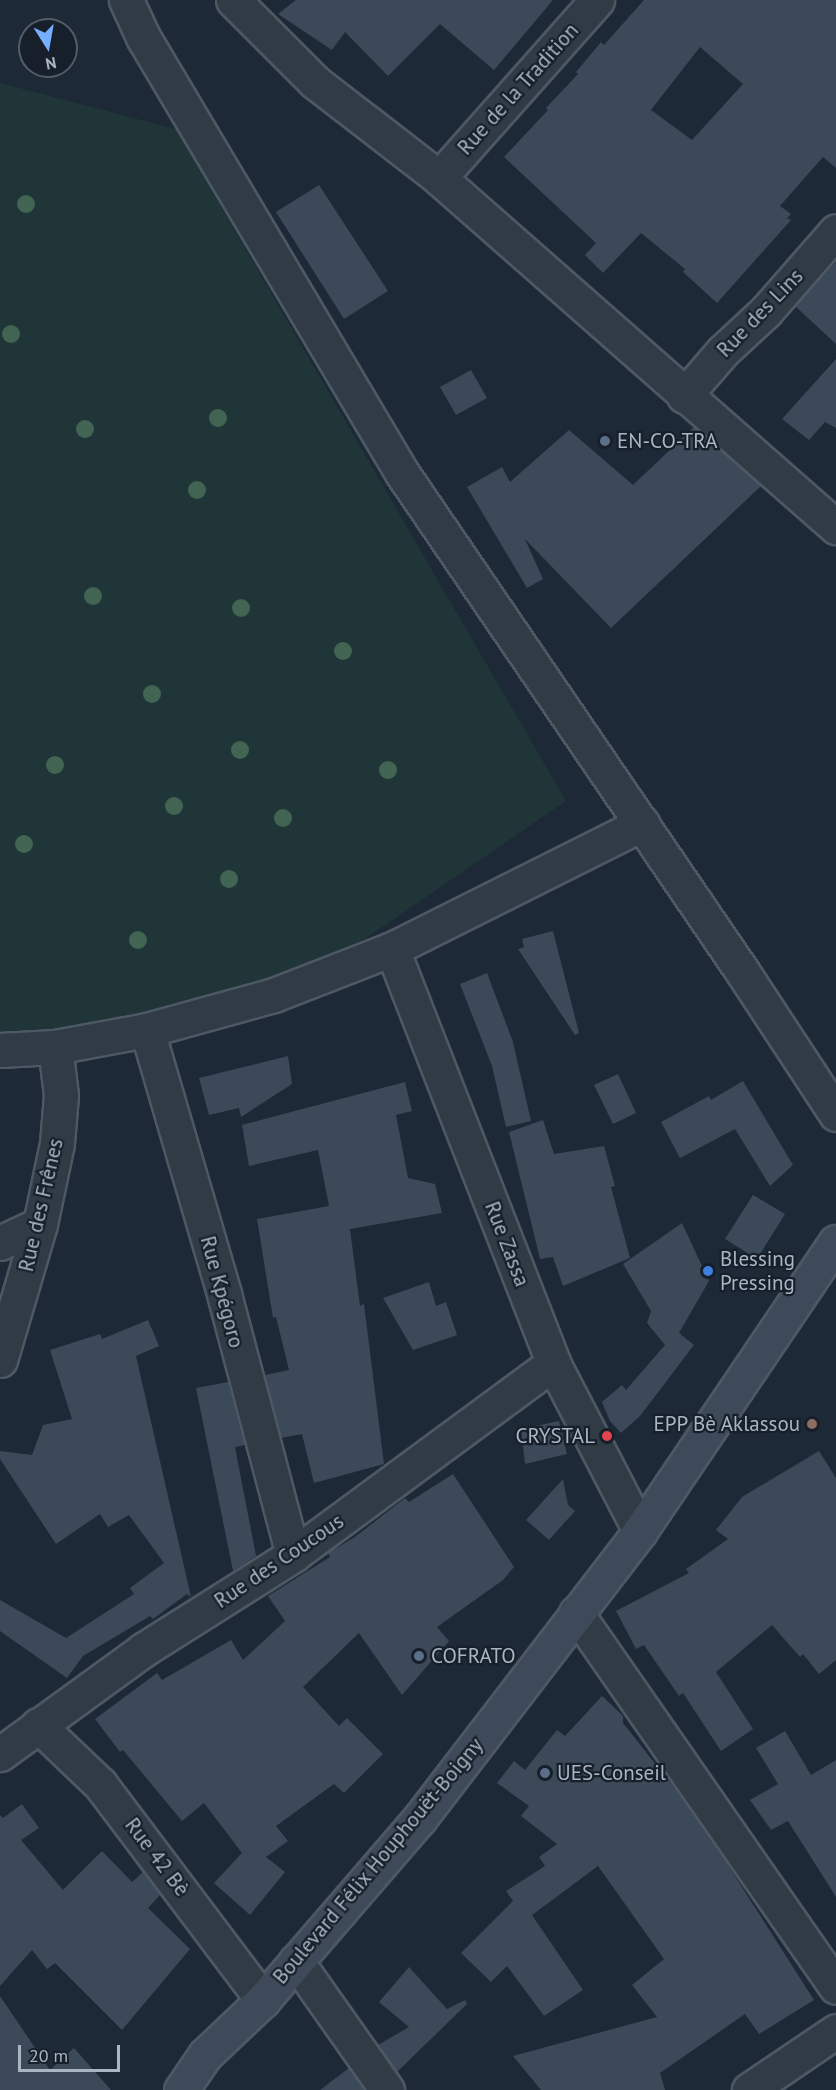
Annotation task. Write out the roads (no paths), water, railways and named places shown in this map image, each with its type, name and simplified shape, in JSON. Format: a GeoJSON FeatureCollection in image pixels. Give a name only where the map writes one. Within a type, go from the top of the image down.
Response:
{"type":"FeatureCollection","features":[{"type":"Feature","properties":{"kind":"street"},"geometry":{"type":"LineString","coordinates":[[126,0],[143,37],[402,473],[642,824],[836,1114]]}},
{"type":"Feature","properties":{"kind":"street"},"geometry":{"type":"LineString","coordinates":[[233,0],[315,82],[439,178],[684,396],[836,527]]}},
{"type":"Feature","properties":{"kind":"street","name":"Rue de la Tradition"},"geometry":{"type":"LineString","coordinates":[[439,178],[597,0]]}},
{"type":"Feature","properties":{"kind":"street","name":"Rue des Lins"},"geometry":{"type":"LineString","coordinates":[[684,396],[723,351],[766,311],[836,231]]}},
{"type":"Feature","properties":{"kind":"street"},"geometry":{"type":"LineString","coordinates":[[0,1050],[56,1047],[147,1030],[274,995],[392,949],[642,824]]}},
{"type":"Feature","properties":{"kind":"street","name":"Rue Zassa"},"geometry":{"type":"LineString","coordinates":[[392,949],[553,1363],[640,1531]]}},
{"type":"Feature","properties":{"kind":"street","name":"Rue Kpégoro"},"geometry":{"type":"LineString","coordinates":[[147,1030],[224,1294],[292,1556]]}},
{"type":"Feature","properties":{"kind":"street","name":"Rue des Frênes"},"geometry":{"type":"LineString","coordinates":[[0,1360],[40,1224],[57,1143],[61,1095],[56,1047]]}},
{"type":"Feature","properties":{"kind":"street"},"geometry":{"type":"LineString","coordinates":[[0,1244],[40,1224]]}},
{"type":"Feature","properties":{"kind":"street","name":"Boulevard Félix Houphouët-Boigny"},"geometry":{"type":"LineString","coordinates":[[181,2090],[205,2055],[263,2000],[420,1818],[640,1531],[836,1242]]}},
{"type":"Feature","properties":{"kind":"street","name":"Rue des Coucous"},"geometry":{"type":"LineString","coordinates":[[0,1754],[143,1650],[292,1556],[553,1363]]}},
{"type":"Feature","properties":{"kind":"street"},"geometry":{"type":"LineString","coordinates":[[576,1613],[836,1987]]}},
{"type":"Feature","properties":{"kind":"street","name":"Rue 42 Bè"},"geometry":{"type":"LineString","coordinates":[[38,1725],[100,1784],[263,2000]]}},
{"type":"Feature","properties":{"kind":"street"},"geometry":{"type":"LineString","coordinates":[[296,1961],[387,2090]]}},
{"type":"Feature","properties":{"kind":"street"},"geometry":{"type":"LineString","coordinates":[[749,2090],[836,2031]]}},
{"type":"Feature","properties":{"kind":"place","name":"EN-CO-TRA"},"geometry":{"type":"Point","coordinates":[605,441]}},
{"type":"Feature","properties":{"kind":"place","name":"Blessing Pressing"},"geometry":{"type":"Point","coordinates":[708,1271]}},
{"type":"Feature","properties":{"kind":"place","name":"EPP Bè Aklassou"},"geometry":{"type":"Point","coordinates":[812,1424]}},
{"type":"Feature","properties":{"kind":"place","name":"CRYSTAL"},"geometry":{"type":"Point","coordinates":[607,1436]}},
{"type":"Feature","properties":{"kind":"place","name":"COFRATO"},"geometry":{"type":"Point","coordinates":[419,1656]}},
{"type":"Feature","properties":{"kind":"place","name":"UES-Conseil"},"geometry":{"type":"Point","coordinates":[545,1773]}}]}
